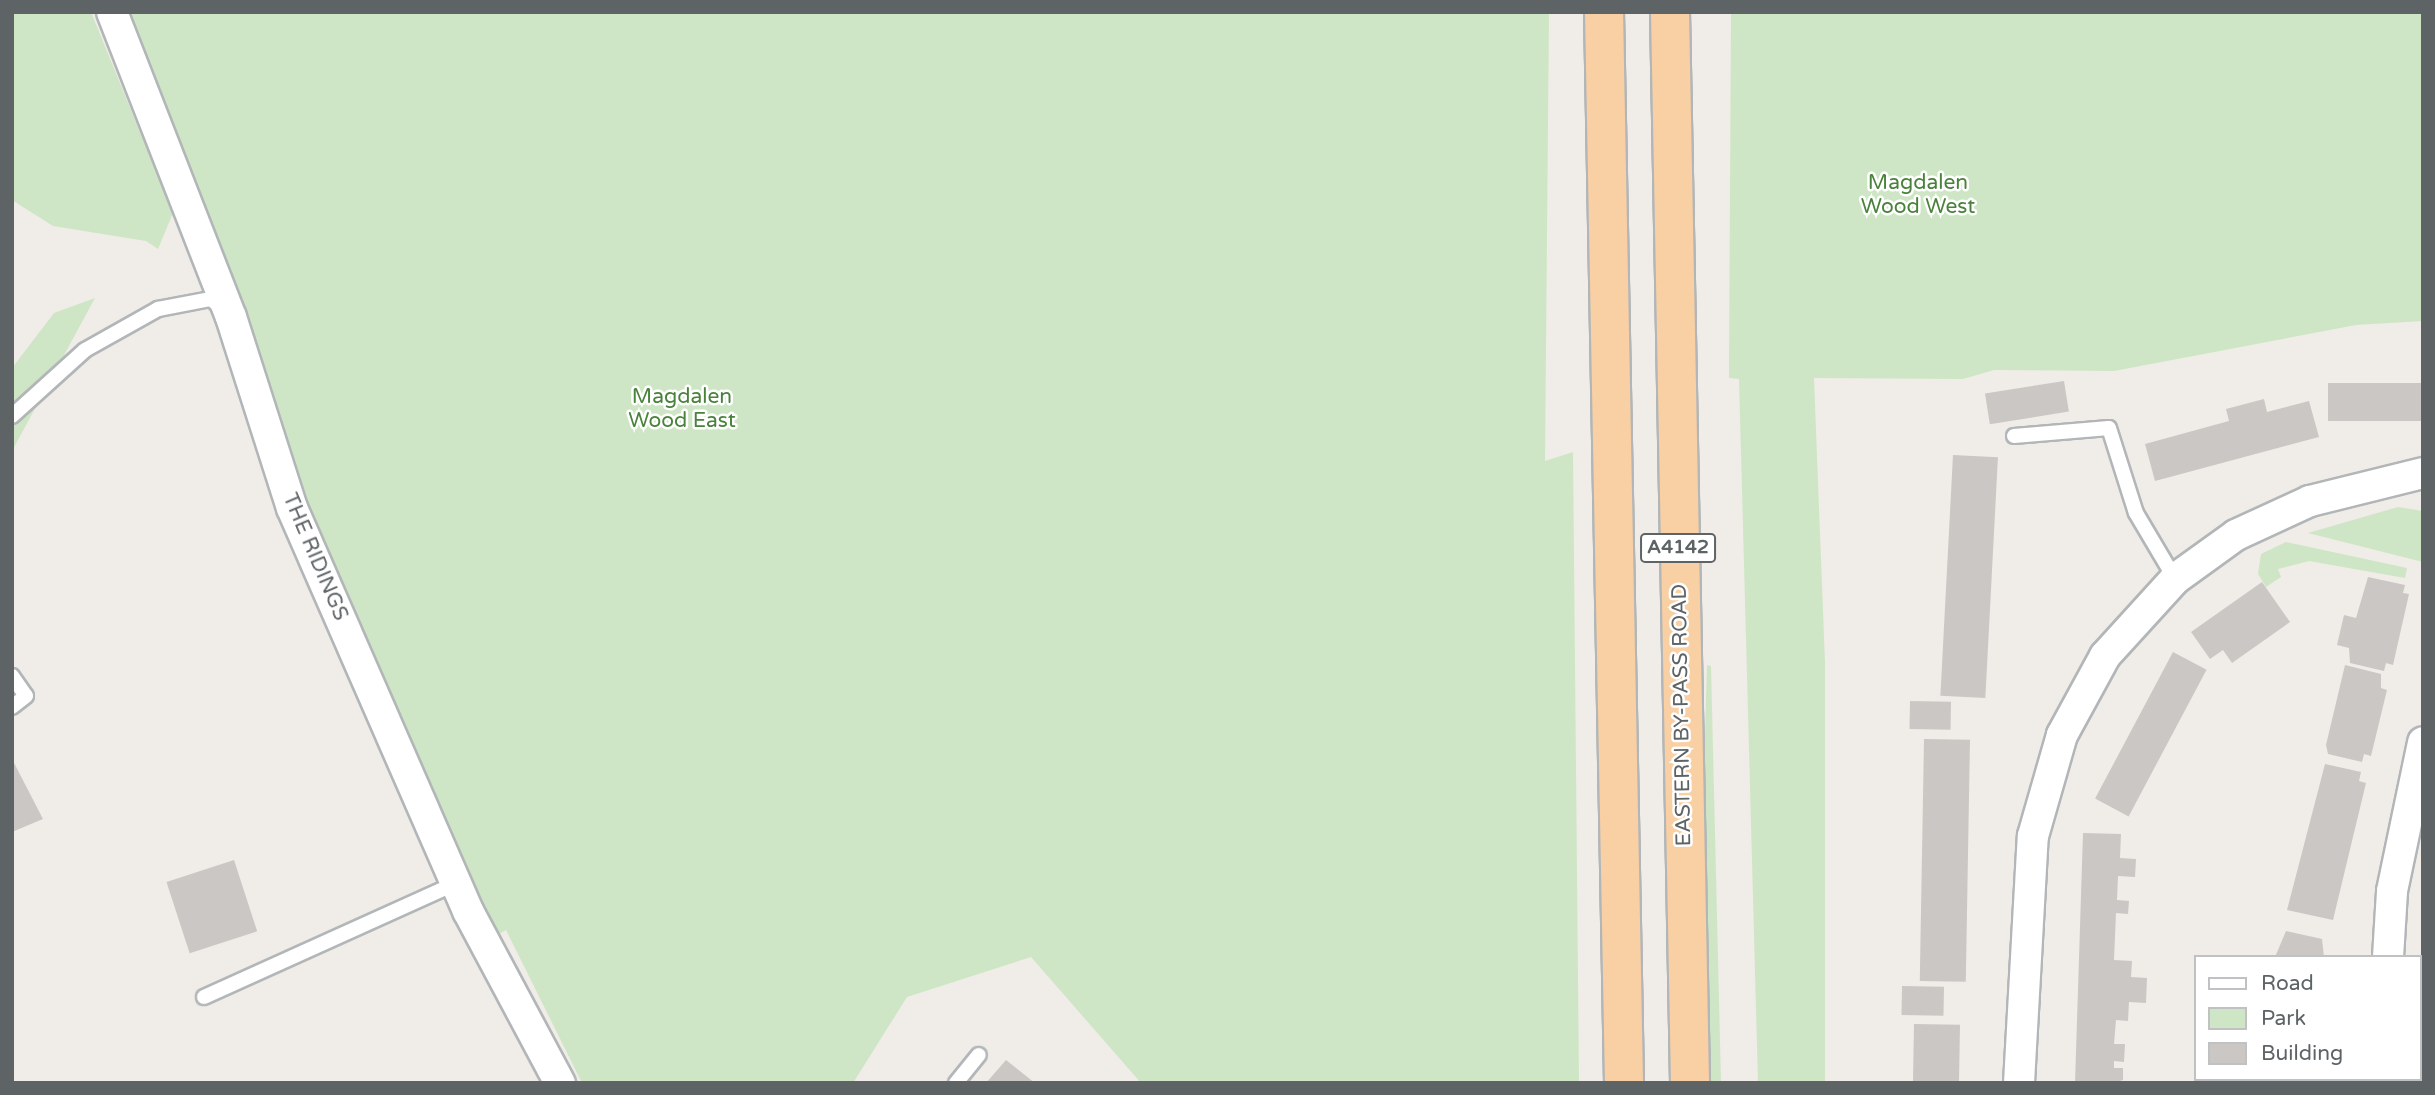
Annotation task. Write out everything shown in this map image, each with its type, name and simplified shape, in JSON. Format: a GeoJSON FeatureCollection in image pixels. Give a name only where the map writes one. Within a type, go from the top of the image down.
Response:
{"type":"FeatureCollection","features":[{"type":"Feature","properties":{"kind":"highway","name":"A4142"},"geometry":{"type":"LineString","coordinates":[[1604,12],[1624,1083]]}},
{"type":"Feature","properties":{"kind":"highway","name":"EASTERN BY-PASS ROAD"},"geometry":{"type":"LineString","coordinates":[[1670,12],[1690,1083]]}},
{"type":"Feature","properties":{"kind":"street","name":"THE RIDINGS"},"geometry":{"type":"LineString","coordinates":[[113,12],[232,317],[292,508],[458,882],[468,911],[560,1083]]}},
{"type":"Feature","properties":{"kind":"street"},"geometry":{"type":"LineString","coordinates":[[2019,1083],[2030,870],[2050,767],[2105,656],[2175,579],[2275,515],[2361,485],[2423,473]]}},
{"type":"Feature","properties":{"kind":"street"},"geometry":{"type":"LineString","coordinates":[[2388,955],[2392,891],[2423,742]]}},
{"type":"Feature","properties":{"kind":"lane"},"geometry":{"type":"LineString","coordinates":[[12,416],[85,349],[158,309],[211,299],[232,317]]}},
{"type":"Feature","properties":{"kind":"lane"},"geometry":{"type":"LineString","coordinates":[[2014,436],[2109,428],[2136,513],[2175,579]]}},
{"type":"Feature","properties":{"kind":"lane"},"geometry":{"type":"LineString","coordinates":[[12,676],[26,696],[12,707]]}},
{"type":"Feature","properties":{"kind":"lane"},"geometry":{"type":"LineString","coordinates":[[204,997],[458,882]]}},
{"type":"Feature","properties":{"kind":"lane"},"geometry":{"type":"LineString","coordinates":[[956,1083],[979,1055]]}},
{"type":"Feature","properties":{"kind":"green space"},"geometry":{"type":"Polygon","coordinates":[[[12,12],[91,12],[173,213],[158,249],[146,241],[53,226],[12,200],[12,12]]]}},
{"type":"Feature","properties":{"kind":"green space","name":"Magdalen Wood East"},"geometry":{"type":"Polygon","coordinates":[[[98,12],[1549,12],[1545,461],[1573,452],[1579,1083],[1141,1083],[1031,957],[907,997],[853,1083],[582,1083],[506,930],[487,941],[98,12]]]}},
{"type":"Feature","properties":{"kind":"green space","name":"Magdalen Wood West"},"geometry":{"type":"Polygon","coordinates":[[[1731,12],[2423,12],[2423,321],[2356,325],[2114,371],[1994,370],[1963,379],[1814,378],[1825,663],[1825,1083],[1758,1083],[1739,379],[1729,378],[1731,12]]]}},
{"type":"Feature","properties":{"kind":"green space"},"geometry":{"type":"Polygon","coordinates":[[[95,298],[12,451],[12,368],[54,313],[95,298]]]}},
{"type":"Feature","properties":{"kind":"green space"},"geometry":{"type":"Polygon","coordinates":[[[2398,507],[2423,511],[2423,562],[2308,533],[2398,507]]]}},
{"type":"Feature","properties":{"kind":"green space"},"geometry":{"type":"Polygon","coordinates":[[[2286,542],[2407,568],[2405,578],[2309,561],[2278,569],[2281,577],[2266,587],[2258,574],[2261,554],[2286,542]]]}},
{"type":"Feature","properties":{"kind":"green space"},"geometry":{"type":"Polygon","coordinates":[[[1707,665],[1711,666],[1721,1083],[1708,1083],[1702,834],[1707,665]]]}},
{"type":"Feature","properties":{"kind":"building"},"geometry":{"type":"Polygon","coordinates":[[[2064,381],[2069,412],[1990,424],[1985,394],[2064,381]]]}},
{"type":"Feature","properties":{"kind":"building"},"geometry":{"type":"Polygon","coordinates":[[[2328,383],[2423,383],[2423,421],[2328,421],[2328,383]]]}},
{"type":"Feature","properties":{"kind":"building"},"geometry":{"type":"Polygon","coordinates":[[[2264,399],[2267,412],[2309,401],[2319,437],[2155,481],[2145,444],[2229,421],[2226,409],[2264,399]]]}},
{"type":"Feature","properties":{"kind":"building"},"geometry":{"type":"Polygon","coordinates":[[[1953,455],[1998,457],[1985,698],[1940,696],[1953,455]]]}},
{"type":"Feature","properties":{"kind":"building"},"geometry":{"type":"Polygon","coordinates":[[[2368,577],[2405,585],[2403,593],[2409,594],[2393,665],[2386,663],[2384,671],[2350,663],[2349,648],[2337,645],[2344,615],[2356,618],[2368,577]]]}},
{"type":"Feature","properties":{"kind":"building"},"geometry":{"type":"Polygon","coordinates":[[[2262,582],[2290,622],[2232,663],[2223,650],[2210,659],[2191,632],[2262,582]]]}},
{"type":"Feature","properties":{"kind":"building"},"geometry":{"type":"Polygon","coordinates":[[[2173,652],[2207,670],[2129,816],[2095,799],[2173,652]]]}},
{"type":"Feature","properties":{"kind":"building"},"geometry":{"type":"Polygon","coordinates":[[[2345,665],[2381,674],[2381,688],[2387,690],[2371,756],[2364,754],[2362,762],[2328,754],[2326,745],[2345,665]]]}},
{"type":"Feature","properties":{"kind":"building"},"geometry":{"type":"Polygon","coordinates":[[[1910,701],[1951,702],[1951,730],[1910,729],[1910,701]]]}},
{"type":"Feature","properties":{"kind":"building"},"geometry":{"type":"Polygon","coordinates":[[[1924,739],[1970,740],[1966,982],[1920,981],[1924,739]]]}},
{"type":"Feature","properties":{"kind":"building"},"geometry":{"type":"Polygon","coordinates":[[[12,759],[43,819],[12,832],[12,759]]]}},
{"type":"Feature","properties":{"kind":"building"},"geometry":{"type":"Polygon","coordinates":[[[2325,764],[2361,772],[2359,781],[2366,783],[2333,920],[2287,910],[2325,764]]]}},
{"type":"Feature","properties":{"kind":"building"},"geometry":{"type":"Polygon","coordinates":[[[2083,833],[2121,834],[2120,858],[2136,859],[2135,877],[2118,876],[2117,900],[2129,901],[2128,914],[2116,913],[2114,960],[2132,961],[2131,977],[2147,978],[2146,1003],[2129,1002],[2128,1021],[2116,1020],[2114,1044],[2125,1044],[2124,1062],[2114,1061],[2114,1068],[2123,1068],[2123,1080],[2113,1083],[2075,1083],[2083,833]]]}},
{"type":"Feature","properties":{"kind":"building"},"geometry":{"type":"Polygon","coordinates":[[[234,860],[257,931],[190,953],[166,882],[234,860]]]}},
{"type":"Feature","properties":{"kind":"building"},"geometry":{"type":"Polygon","coordinates":[[[2286,931],[2322,939],[2324,955],[2276,955],[2286,931]]]}},
{"type":"Feature","properties":{"kind":"building"},"geometry":{"type":"Polygon","coordinates":[[[1902,986],[1944,987],[1943,1016],[1901,1015],[1902,986]]]}},
{"type":"Feature","properties":{"kind":"building"},"geometry":{"type":"Polygon","coordinates":[[[1914,1024],[1960,1025],[1959,1083],[1913,1083],[1914,1024]]]}},
{"type":"Feature","properties":{"kind":"building"},"geometry":{"type":"Polygon","coordinates":[[[1006,1060],[1035,1083],[986,1083],[1006,1060]]]}}]}
